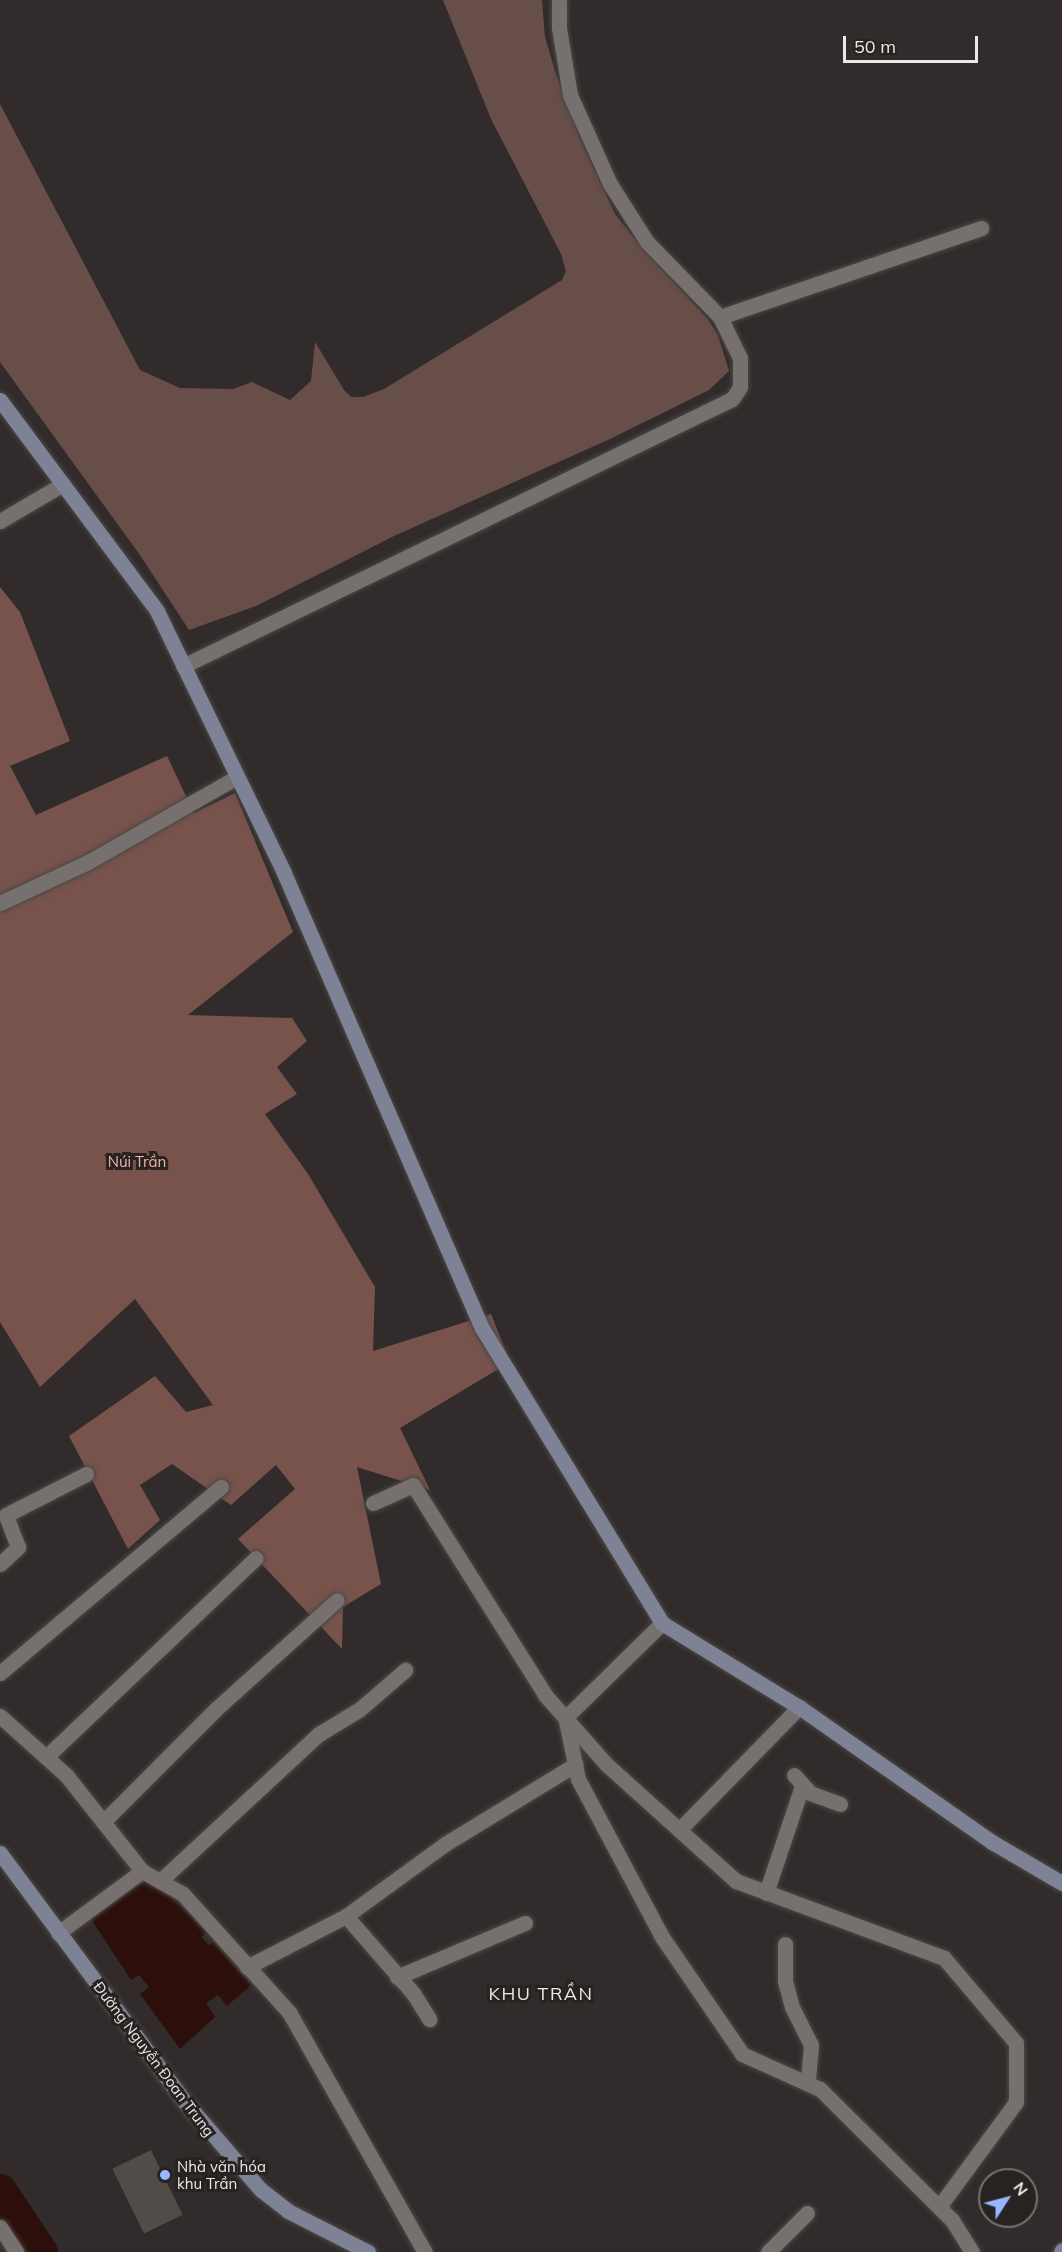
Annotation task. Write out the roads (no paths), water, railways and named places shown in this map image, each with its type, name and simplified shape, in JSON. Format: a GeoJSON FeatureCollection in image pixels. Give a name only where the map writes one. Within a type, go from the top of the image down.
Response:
{"type":"FeatureCollection","features":[{"type":"Feature","properties":{"kind":"street"},"geometry":{"type":"LineString","coordinates":[[183,666],[732,399],[740,387],[743,372],[720,317],[647,242],[610,184],[570,95],[559,28],[559,0]]}},
{"type":"Feature","properties":{"kind":"street"},"geometry":{"type":"LineString","coordinates":[[720,317],[981,228]]}},
{"type":"Feature","properties":{"kind":"street"},"geometry":{"type":"LineString","coordinates":[[0,400],[157,611],[284,873],[482,1328],[662,1623],[800,1707],[992,1842],[1062,1883]]}},
{"type":"Feature","properties":{"kind":"street"},"geometry":{"type":"LineString","coordinates":[[0,521],[63,484]]}},
{"type":"Feature","properties":{"kind":"street"},"geometry":{"type":"LineString","coordinates":[[0,903],[88,862],[237,777]]}},
{"type":"Feature","properties":{"kind":"street"},"geometry":{"type":"LineString","coordinates":[[0,1564],[18,1547],[6,1515],[86,1474]]}},
{"type":"Feature","properties":{"kind":"street"},"geometry":{"type":"LineString","coordinates":[[373,1503],[413,1485],[544,1695],[606,1764],[736,1881],[944,1958],[1016,2043],[1016,2102],[939,2207]]}},
{"type":"Feature","properties":{"kind":"street"},"geometry":{"type":"LineString","coordinates":[[0,1673],[221,1487]]}},
{"type":"Feature","properties":{"kind":"street"},"geometry":{"type":"LineString","coordinates":[[46,1757],[256,1558]]}},
{"type":"Feature","properties":{"kind":"street"},"geometry":{"type":"LineString","coordinates":[[103,1822],[226,1700],[337,1600]]}},
{"type":"Feature","properties":{"kind":"street"},"geometry":{"type":"LineString","coordinates":[[565,1718],[662,1623]]}},
{"type":"Feature","properties":{"kind":"street"},"geometry":{"type":"LineString","coordinates":[[160,1881],[319,1734],[360,1709],[405,1670]]}},
{"type":"Feature","properties":{"kind":"street"},"geometry":{"type":"LineString","coordinates":[[679,1830],[800,1707]]}},
{"type":"Feature","properties":{"kind":"street"},"geometry":{"type":"LineString","coordinates":[[0,1716],[66,1775],[142,1871],[183,1894],[289,2012],[425,2252]]}},
{"type":"Feature","properties":{"kind":"street"},"geometry":{"type":"LineString","coordinates":[[565,1718],[578,1779],[662,1938],[742,2054],[820,2089],[939,2207],[972,2252]]}},
{"type":"Feature","properties":{"kind":"street"},"geometry":{"type":"LineString","coordinates":[[247,1966],[346,1916],[445,1844],[576,1764]]}},
{"type":"Feature","properties":{"kind":"street"},"geometry":{"type":"LineString","coordinates":[[766,1893],[798,1780],[810,1793],[840,1804]]}},
{"type":"Feature","properties":{"kind":"street","name":"Đường Nguyễn Đoan Trung"},"geometry":{"type":"LineString","coordinates":[[0,1853],[197,2118],[260,2189],[288,2211],[368,2252]]}},
{"type":"Feature","properties":{"kind":"street"},"geometry":{"type":"LineString","coordinates":[[58,1933],[142,1871]]}},
{"type":"Feature","properties":{"kind":"street"},"geometry":{"type":"LineString","coordinates":[[346,1916],[413,1993],[429,2019]]}},
{"type":"Feature","properties":{"kind":"street"},"geometry":{"type":"LineString","coordinates":[[397,1977],[525,1923]]}},
{"type":"Feature","properties":{"kind":"street"},"geometry":{"type":"LineString","coordinates":[[785,1944],[785,1981],[792,2007],[811,2045],[808,2083]]}},
{"type":"Feature","properties":{"kind":"street"},"geometry":{"type":"LineString","coordinates":[[768,2252],[807,2214]]}},
{"type":"Feature","properties":{"kind":"street"},"geometry":{"type":"LineString","coordinates":[[0,2227],[16,2252]]}},
{"type":"Feature","properties":{"kind":"waterway"},"geometry":{"type":"LineString","coordinates":[[0,2190],[41,2252]]}},
{"type":"Feature","properties":{"kind":"place","name":"Nhà văn hóa khu Trần"},"geometry":{"type":"Point","coordinates":[165,2175]}},
{"type":"Feature","properties":{"kind":"district","name":"KHU TRẦN"},"geometry":{"type":"Point","coordinates":[541,1994]}},
{"type":"Feature","properties":{"kind":"park label","name":"Núi Trần"},"geometry":{"type":"Point","coordinates":[137,1162]}}]}
